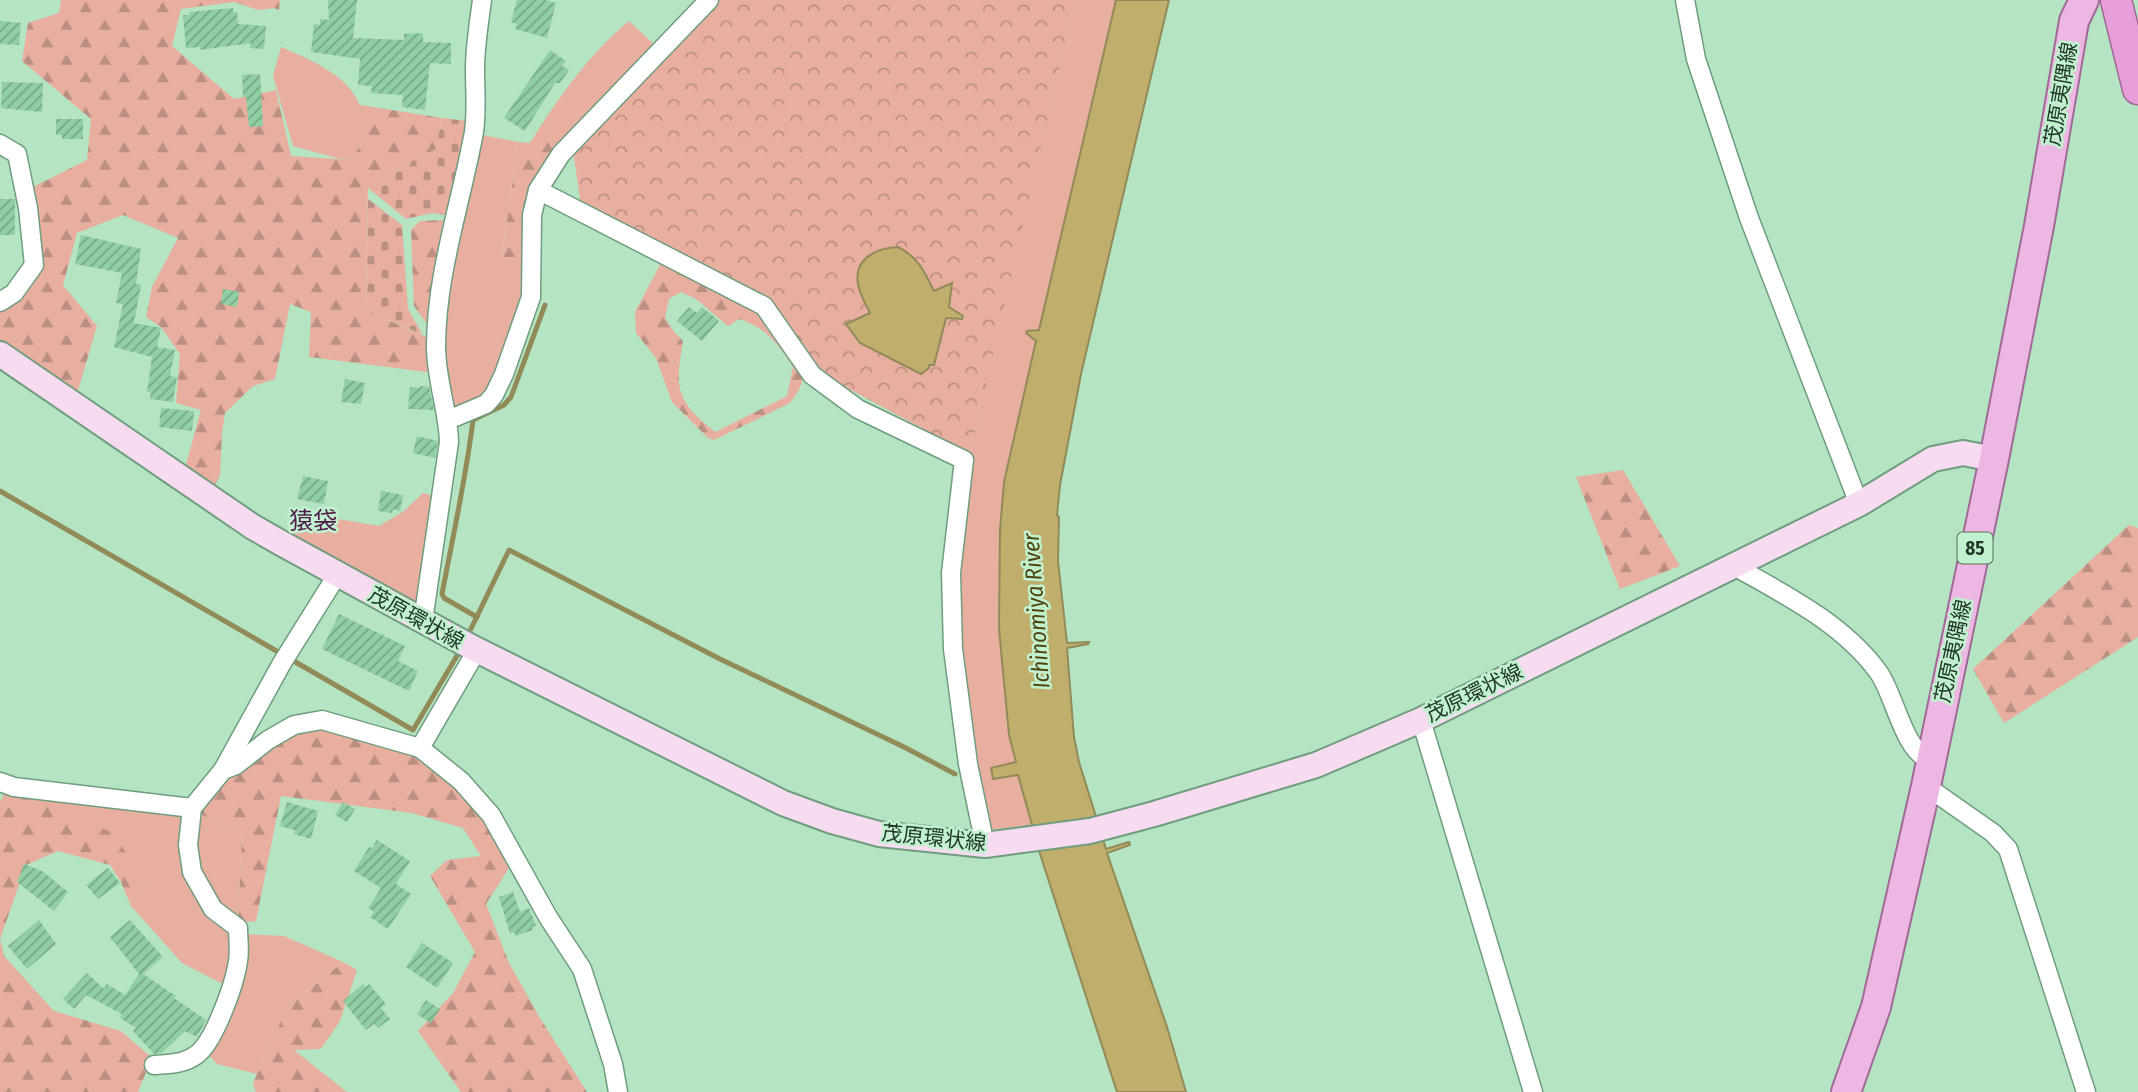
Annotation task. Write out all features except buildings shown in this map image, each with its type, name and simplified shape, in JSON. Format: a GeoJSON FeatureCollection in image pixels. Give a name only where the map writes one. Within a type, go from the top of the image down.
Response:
{"type":"FeatureCollection","features":[{"type":"Feature","properties":{"kind":"highway"},"geometry":{"type":"LineString","coordinates":[[2116,0],[2138,89]]}},
{"type":"Feature","properties":{"kind":"main road","name":"茂原夷隅線"},"geometry":{"type":"LineString","coordinates":[[1846,1092],[1876,1007],[1928,773],[1994,459],[2039,226],[2074,21],[2084,0]]}},
{"type":"Feature","properties":{"kind":"main road","name":"茂原環状線"},"geometry":{"type":"LineString","coordinates":[[0,354],[253,527],[468,645],[783,803],[879,834],[985,845],[1090,831],[1316,765],[1421,720],[1859,504],[1933,459],[1963,453],[1994,459]]}},
{"type":"Feature","properties":{"kind":"street"},"geometry":{"type":"LineString","coordinates":[[422,621],[449,442],[449,420],[436,349],[438,316],[445,264],[474,132],[477,108],[475,68],[482,0]]}},
{"type":"Feature","properties":{"kind":"street"},"geometry":{"type":"LineString","coordinates":[[449,420],[486,404],[494,395],[504,374],[531,297],[532,215],[538,190],[561,153],[709,0]]}},
{"type":"Feature","properties":{"kind":"street"},"geometry":{"type":"LineString","coordinates":[[1685,0],[1696,59],[1749,218],[1859,504]]}},
{"type":"Feature","properties":{"kind":"street"},"geometry":{"type":"LineString","coordinates":[[0,144],[17,154],[28,208],[34,265],[14,293],[0,302]]}},
{"type":"Feature","properties":{"kind":"street"},"geometry":{"type":"LineString","coordinates":[[538,190],[764,306],[813,375],[858,408],[964,460],[951,573],[953,649],[968,764],[985,845]]}},
{"type":"Feature","properties":{"kind":"street"},"geometry":{"type":"LineString","coordinates":[[1732,565],[1793,600],[1843,635],[1863,653],[1881,676],[1913,747],[1922,758],[1928,773],[2008,849],[2086,1092]]}},
{"type":"Feature","properties":{"kind":"street"},"geometry":{"type":"LineString","coordinates":[[155,1065],[180,1063],[195,1057],[203,1050],[217,1027],[238,962],[239,928],[213,909],[192,872],[188,845],[192,808],[223,770],[286,656],[337,575]]}},
{"type":"Feature","properties":{"kind":"street"},"geometry":{"type":"LineString","coordinates":[[420,748],[468,645]]}},
{"type":"Feature","properties":{"kind":"street"},"geometry":{"type":"LineString","coordinates":[[223,770],[236,765],[294,725],[322,720],[420,748],[461,781],[491,815],[548,917],[582,969],[613,1063],[618,1092]]}},
{"type":"Feature","properties":{"kind":"street"},"geometry":{"type":"LineString","coordinates":[[1421,720],[1533,1092]]}},
{"type":"Feature","properties":{"kind":"street"},"geometry":{"type":"LineString","coordinates":[[0,782],[14,787],[192,808]]}},
{"type":"Feature","properties":{"kind":"green space"},"geometry":{"type":"Polygon","coordinates":[[[61,0],[280,0],[279,10],[258,10],[234,2],[181,9],[172,46],[234,99],[276,90],[291,156],[351,160],[367,134],[360,105],[442,118],[436,149],[368,188],[366,310],[433,340],[435,373],[309,357],[311,312],[290,304],[275,379],[253,386],[225,413],[220,475],[214,487],[185,468],[201,410],[176,403],[180,354],[161,327],[146,317],[152,287],[178,238],[123,215],[77,233],[63,285],[97,326],[77,394],[0,342],[0,311],[19,298],[37,274],[29,189],[87,160],[91,119],[22,61],[28,23],[59,13],[61,0]]]}},
{"type":"Feature","properties":{"kind":"green space"},"geometry":{"type":"Polygon","coordinates":[[[716,0],[1075,0],[970,454],[823,375],[770,302],[581,206],[573,150],[716,0]]]}},
{"type":"Feature","properties":{"kind":"green space"},"geometry":{"type":"Polygon","coordinates":[[[1075,0],[1116,0],[1039,330],[1027,331],[1037,341],[1004,482],[1000,530],[999,629],[1009,735],[1016,762],[991,768],[1018,774],[1032,825],[988,830],[964,682],[961,580],[963,504],[970,454],[996,337],[1075,0]]]}},
{"type":"Feature","properties":{"kind":"green space"},"geometry":{"type":"Polygon","coordinates":[[[629,21],[656,46],[559,149],[542,124],[582,69],[629,21]]]}},
{"type":"Feature","properties":{"kind":"green space"},"geometry":{"type":"Polygon","coordinates":[[[281,47],[327,69],[355,95],[367,134],[351,160],[293,146],[273,76],[281,47]]]}},
{"type":"Feature","properties":{"kind":"green space"},"geometry":{"type":"Polygon","coordinates":[[[442,118],[467,121],[467,134],[451,216],[432,213],[406,219],[368,188],[436,149],[442,118]]]}},
{"type":"Feature","properties":{"kind":"green space"},"geometry":{"type":"Polygon","coordinates":[[[542,124],[559,149],[540,169],[527,214],[526,257],[502,257],[518,142],[530,143],[542,124]]]}},
{"type":"Feature","properties":{"kind":"green space"},"geometry":{"type":"Polygon","coordinates":[[[478,134],[518,142],[502,256],[526,257],[525,299],[495,382],[483,400],[456,412],[440,346],[478,134]]]}},
{"type":"Feature","properties":{"kind":"green space"},"geometry":{"type":"Polygon","coordinates":[[[368,199],[402,225],[408,309],[423,335],[366,310],[368,199]]]}},
{"type":"Feature","properties":{"kind":"green space"},"geometry":{"type":"Polygon","coordinates":[[[442,220],[445,223],[432,331],[414,306],[411,230],[420,221],[442,220]]]}},
{"type":"Feature","properties":{"kind":"green space"},"geometry":{"type":"Polygon","coordinates":[[[662,261],[761,314],[804,376],[799,390],[790,403],[714,440],[708,438],[672,402],[656,358],[636,333],[635,312],[662,261]],[[681,292],[669,299],[665,318],[683,341],[679,371],[681,393],[692,411],[715,432],[787,396],[793,367],[776,344],[757,327],[739,319],[728,326],[696,299],[681,292]]]}},
{"type":"Feature","properties":{"kind":"green space"},"geometry":{"type":"Polygon","coordinates":[[[1623,470],[1680,566],[1620,589],[1576,477],[1623,470]]]}},
{"type":"Feature","properties":{"kind":"green space"},"geometry":{"type":"Polygon","coordinates":[[[423,493],[434,496],[417,608],[287,537],[292,511],[379,526],[404,511],[423,493]]]}},
{"type":"Feature","properties":{"kind":"green space"},"geometry":{"type":"Polygon","coordinates":[[[2129,525],[2138,528],[2138,637],[2004,723],[1973,669],[2129,525]]]}},
{"type":"Feature","properties":{"kind":"green space"},"geometry":{"type":"Polygon","coordinates":[[[311,724],[417,751],[485,815],[512,863],[486,904],[509,963],[587,1092],[461,1092],[418,1031],[453,993],[475,952],[430,876],[447,860],[481,856],[463,828],[412,813],[281,796],[256,921],[238,923],[242,833],[200,814],[213,793],[277,739],[311,724]]]}},
{"type":"Feature","properties":{"kind":"green space"},"geometry":{"type":"Polygon","coordinates":[[[6,790],[112,832],[145,880],[131,906],[110,865],[58,851],[26,865],[0,939],[0,802],[6,790]]]}},
{"type":"Feature","properties":{"kind":"green space"},"geometry":{"type":"Polygon","coordinates":[[[19,795],[181,812],[185,818],[184,851],[234,936],[233,954],[223,984],[182,963],[131,906],[145,880],[19,795]]]}},
{"type":"Feature","properties":{"kind":"green space"},"geometry":{"type":"Polygon","coordinates":[[[200,814],[242,833],[238,923],[216,906],[200,873],[200,814]]]}},
{"type":"Feature","properties":{"kind":"green space"},"geometry":{"type":"Polygon","coordinates":[[[247,934],[284,936],[343,962],[287,1008],[257,1074],[217,1064],[208,1054],[240,966],[247,934]]]}},
{"type":"Feature","properties":{"kind":"green space"},"geometry":{"type":"Polygon","coordinates":[[[0,939],[4,956],[54,1011],[121,1031],[152,1058],[138,1092],[0,1092],[0,939]]]}},
{"type":"Feature","properties":{"kind":"green space"},"geometry":{"type":"Polygon","coordinates":[[[343,962],[357,970],[340,1021],[321,1049],[294,1050],[347,1092],[256,1092],[253,1083],[287,1008],[343,962]]]}},
{"type":"Feature","properties":{"kind":"water","name":"Ichinomiya River"},"geometry":{"type":"Polygon","coordinates":[[[1116,0],[1169,0],[1081,374],[1060,485],[1057,515],[1058,561],[1067,643],[1089,642],[1067,648],[1074,737],[1079,762],[1106,849],[1129,842],[1130,845],[1107,853],[1167,1027],[1186,1092],[1117,1092],[1041,857],[1018,775],[993,779],[991,768],[1016,762],[1009,735],[999,629],[1000,530],[1004,482],[1036,341],[1026,333],[1039,330],[1116,0]]]}},
{"type":"Feature","properties":{"kind":"water"},"geometry":{"type":"Polygon","coordinates":[[[898,247],[916,260],[934,291],[952,283],[949,307],[963,316],[962,319],[946,318],[934,365],[929,365],[921,374],[860,343],[846,324],[870,313],[857,278],[862,263],[873,253],[898,247]]]}},
{"type":"Feature","properties":{"kind":"waterway"},"geometry":{"type":"LineString","coordinates":[[477,617],[444,598],[442,594],[473,420],[504,405],[511,397],[545,305]]}},
{"type":"Feature","properties":{"kind":"waterway"},"geometry":{"type":"LineString","coordinates":[[0,491],[413,730],[461,649]]}},
{"type":"Feature","properties":{"kind":"waterway"},"geometry":{"type":"LineString","coordinates":[[467,637],[509,550],[720,659],[955,774]]}},
{"type":"Feature","properties":{"kind":"district","name":"猿袋"},"geometry":{"type":"Point","coordinates":[313,521]}}]}
